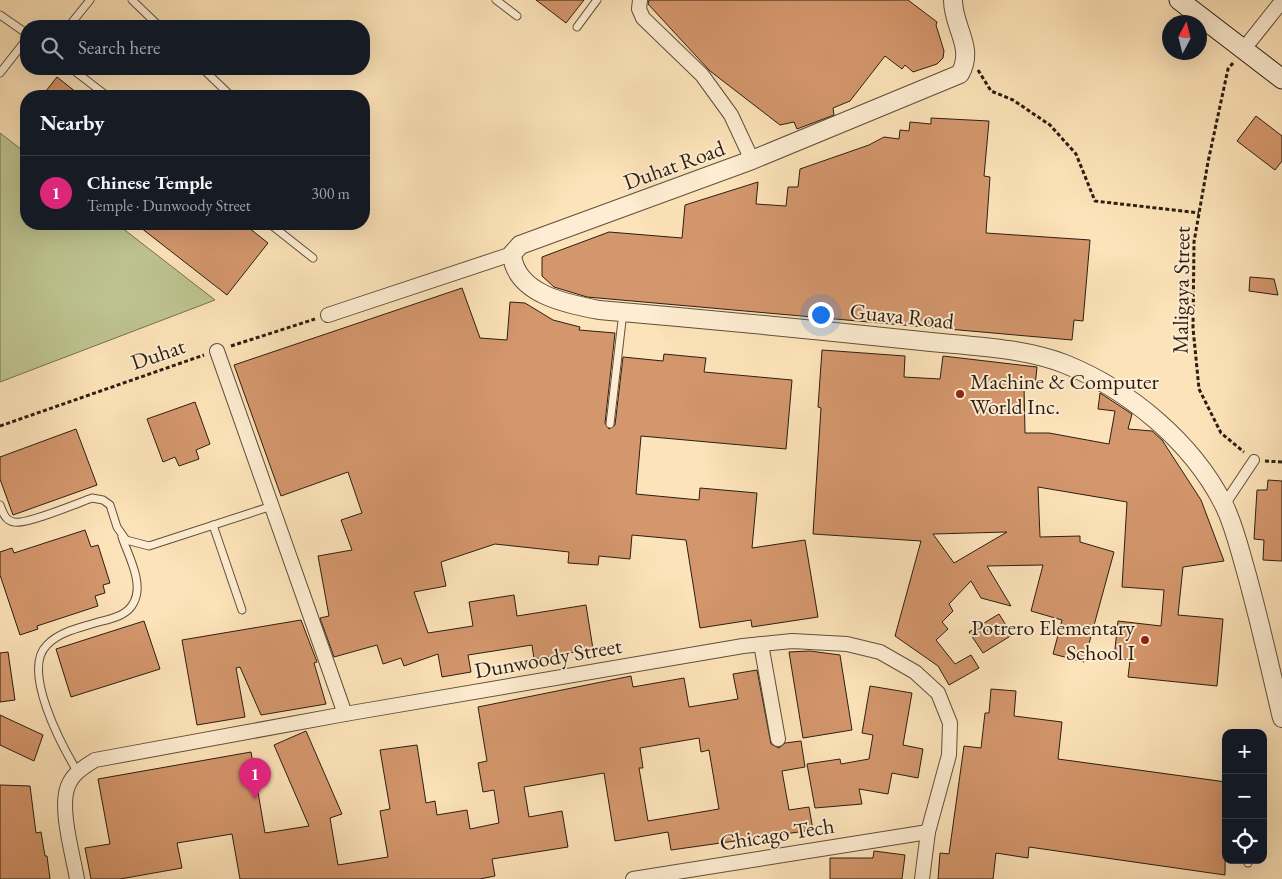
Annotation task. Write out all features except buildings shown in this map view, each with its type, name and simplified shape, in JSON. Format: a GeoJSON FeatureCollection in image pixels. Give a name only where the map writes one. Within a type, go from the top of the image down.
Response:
{"type":"FeatureCollection","features":[{"type":"Feature","properties":{"kind":"main road"},"geometry":{"type":"LineString","coordinates":[[1179,0],[1282,79]]}},
{"type":"Feature","properties":{"kind":"street"},"geometry":{"type":"LineString","coordinates":[[640,0],[639,8],[643,18],[702,75],[731,116],[752,160]]}},
{"type":"Feature","properties":{"kind":"street"},"geometry":{"type":"LineString","coordinates":[[953,0],[953,11],[966,51]]}},
{"type":"Feature","properties":{"kind":"street"},"geometry":{"type":"LineString","coordinates":[[1243,50],[1282,0]]}},
{"type":"Feature","properties":{"kind":"street","name":"Duhat Road"},"geometry":{"type":"LineString","coordinates":[[328,314],[512,254],[520,245],[752,160],[960,74],[966,62],[966,51]]}},
{"type":"Feature","properties":{"kind":"street","name":"Guava Road"},"geometry":{"type":"LineString","coordinates":[[512,254],[513,267],[527,283],[548,297],[577,306],[1015,351],[1065,364],[1109,386],[1149,414],[1180,443],[1209,479],[1224,505],[1255,603],[1282,718]]}},
{"type":"Feature","properties":{"kind":"street"},"geometry":{"type":"LineString","coordinates":[[217,350],[345,714]]}},
{"type":"Feature","properties":{"kind":"street"},"geometry":{"type":"LineString","coordinates":[[1224,505],[1254,460]]}},
{"type":"Feature","properties":{"kind":"street","name":"Dunwoody Street"},"geometry":{"type":"LineString","coordinates":[[78,771],[95,760],[345,714],[761,644],[792,641],[847,644],[880,652],[915,672],[938,694],[950,723],[950,755],[928,832],[922,879]]}},
{"type":"Feature","properties":{"kind":"street"},"geometry":{"type":"LineString","coordinates":[[761,644],[778,739]]}},
{"type":"Feature","properties":{"kind":"street"},"geometry":{"type":"LineString","coordinates":[[78,771],[67,787],[65,810],[78,879]]}},
{"type":"Feature","properties":{"kind":"street","name":"Chicago Tech"},"geometry":{"type":"LineString","coordinates":[[633,879],[928,832]]}},
{"type":"Feature","properties":{"kind":"lane"},"geometry":{"type":"LineString","coordinates":[[74,20],[90,0]]}},
{"type":"Feature","properties":{"kind":"lane"},"geometry":{"type":"LineString","coordinates":[[132,0],[153,20]]}},
{"type":"Feature","properties":{"kind":"lane"},"geometry":{"type":"LineString","coordinates":[[496,0],[517,16]]}},
{"type":"Feature","properties":{"kind":"lane"},"geometry":{"type":"LineString","coordinates":[[577,27],[597,0]]}},
{"type":"Feature","properties":{"kind":"lane"},"geometry":{"type":"LineString","coordinates":[[0,15],[20,29]]}},
{"type":"Feature","properties":{"kind":"lane"},"geometry":{"type":"LineString","coordinates":[[0,74],[20,48]]}},
{"type":"Feature","properties":{"kind":"lane"},"geometry":{"type":"LineString","coordinates":[[80,75],[99,90]]}},
{"type":"Feature","properties":{"kind":"lane"},"geometry":{"type":"LineString","coordinates":[[209,75],[225,90]]}},
{"type":"Feature","properties":{"kind":"lane"},"geometry":{"type":"LineString","coordinates":[[278,230],[313,258]]}},
{"type":"Feature","properties":{"kind":"lane"},"geometry":{"type":"LineString","coordinates":[[610,424],[623,312]]}},
{"type":"Feature","properties":{"kind":"lane"},"geometry":{"type":"LineString","coordinates":[[0,505],[6,518],[14,523],[92,498],[103,500],[110,505],[137,583],[135,602],[129,609],[117,617],[75,629],[57,637],[46,646],[38,660],[40,687],[62,745],[78,771]]}},
{"type":"Feature","properties":{"kind":"lane"},"geometry":{"type":"LineString","coordinates":[[121,534],[133,543],[149,546],[272,506]]}},
{"type":"Feature","properties":{"kind":"lane"},"geometry":{"type":"LineString","coordinates":[[213,524],[242,610]]}},
{"type":"Feature","properties":{"kind":"path","name":"Maligaya Street"},"geometry":{"type":"LineString","coordinates":[[1243,50],[1228,69],[1199,213],[1194,242],[1193,328],[1199,389],[1221,433],[1254,460]]}},
{"type":"Feature","properties":{"kind":"path"},"geometry":{"type":"LineString","coordinates":[[966,51],[991,91],[1013,100],[1050,125],[1076,154],[1095,201],[1199,213]]}},
{"type":"Feature","properties":{"kind":"path","name":"Duhat"},"geometry":{"type":"LineString","coordinates":[[0,426],[217,350],[328,314]]}},
{"type":"Feature","properties":{"kind":"path"},"geometry":{"type":"LineString","coordinates":[[1254,460],[1282,462]]}},
{"type":"Feature","properties":{"kind":"green space"},"geometry":{"type":"Polygon","coordinates":[[[0,133],[20,148],[20,230],[125,230],[215,300],[0,382],[0,133]]]}},
{"type":"Feature","properties":{"kind":"place","name":"Machine & Computer World Inc."},"geometry":{"type":"Point","coordinates":[960,394]}},
{"type":"Feature","properties":{"kind":"place","name":"Potrero Elementary School I"},"geometry":{"type":"Point","coordinates":[1145,640]}},
{"type":"Feature","properties":{"kind":"place","name":"Chinese Temple"},"geometry":{"type":"Point","coordinates":[255,799]}}]}
